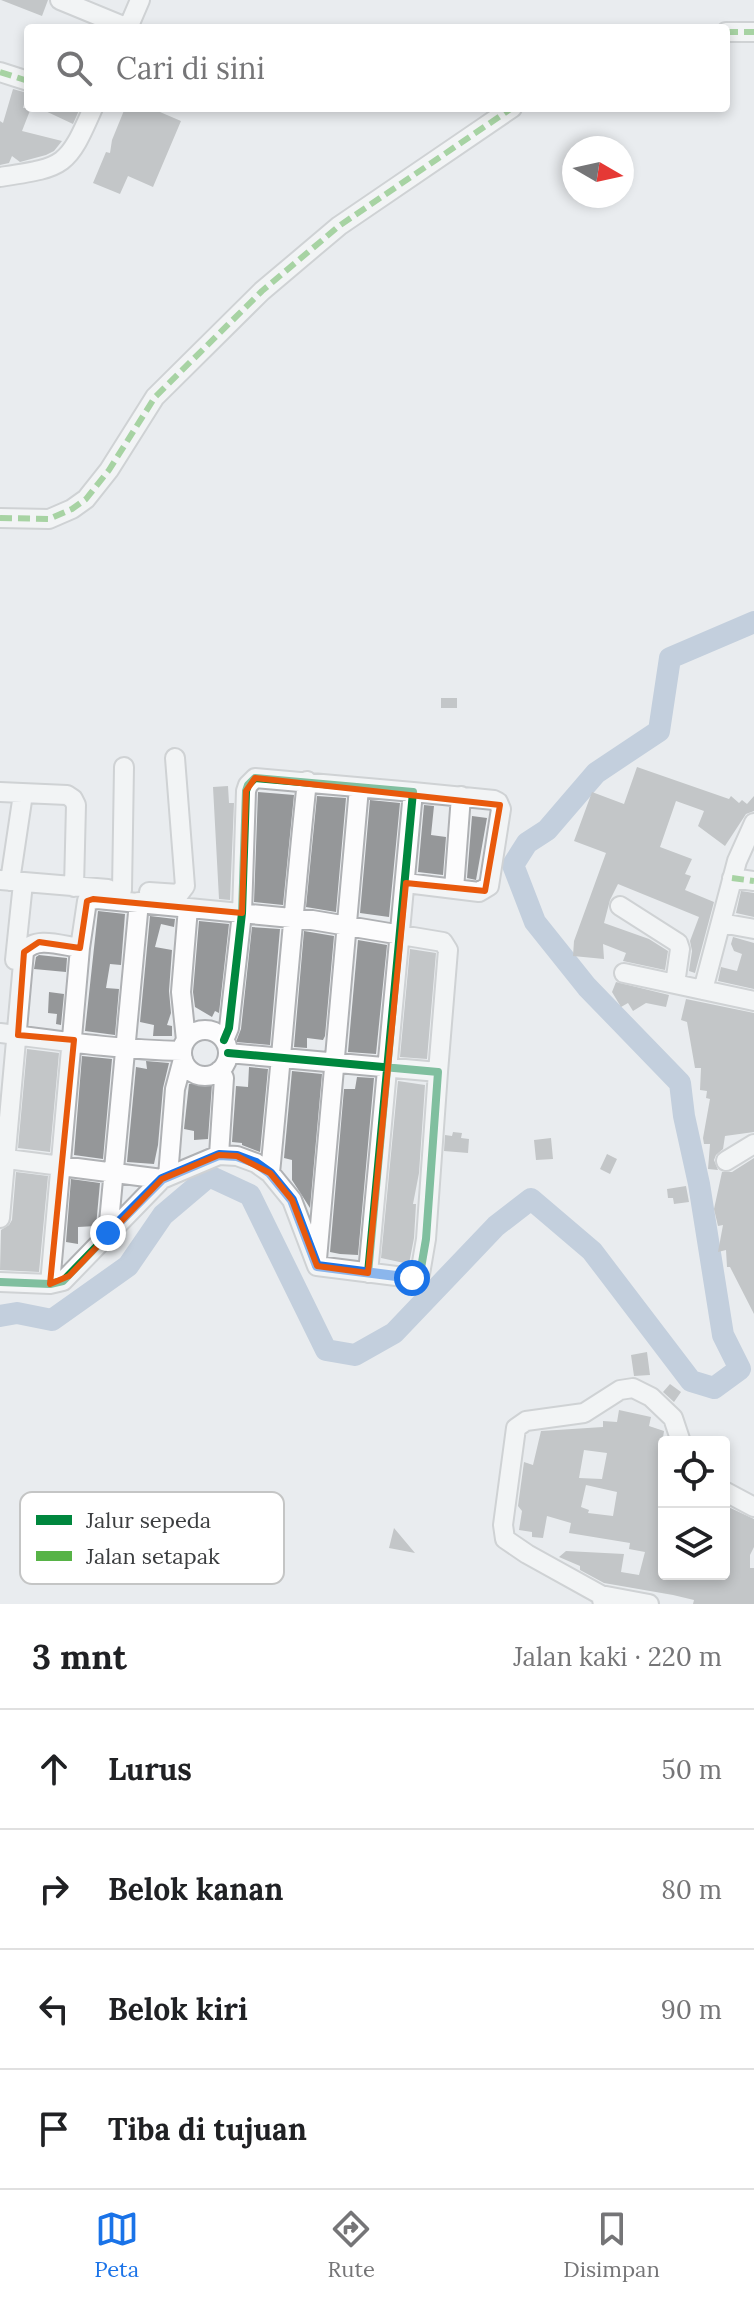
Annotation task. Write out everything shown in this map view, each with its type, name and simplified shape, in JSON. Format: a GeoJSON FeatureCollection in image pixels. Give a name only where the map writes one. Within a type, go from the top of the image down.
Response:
{"type":"FeatureCollection","features":[{"type":"Feature","properties":{"kind":"street"},"geometry":{"type":"LineString","coordinates":[[60,0],[118,24]]}},
{"type":"Feature","properties":{"kind":"street"},"geometry":{"type":"LineString","coordinates":[[130,24],[140,0]]}},
{"type":"Feature","properties":{"kind":"street"},"geometry":{"type":"LineString","coordinates":[[730,32],[754,32]]}},
{"type":"Feature","properties":{"kind":"street"},"geometry":{"type":"LineString","coordinates":[[0,72],[24,80]]}},
{"type":"Feature","properties":{"kind":"street"},"geometry":{"type":"LineString","coordinates":[[0,177],[61,164],[79,140],[91,112]]}},
{"type":"Feature","properties":{"kind":"street"},"geometry":{"type":"LineString","coordinates":[[0,518],[49,519],[86,499],[109,470],[155,397],[262,291],[339,226],[506,112]]}},
{"type":"Feature","properties":{"kind":"street"},"geometry":{"type":"LineString","coordinates":[[11,882],[179,894],[185,886],[175,758]]}},
{"type":"Feature","properties":{"kind":"street"},"geometry":{"type":"LineString","coordinates":[[122,890],[124,767]]}},
{"type":"Feature","properties":{"kind":"street"},"geometry":{"type":"LineString","coordinates":[[219,1155],[224,1078],[220,1070],[229,1028],[242,913],[248,785],[255,778],[307,781],[498,802],[501,809],[489,886],[479,892],[406,883]]}},
{"type":"Feature","properties":{"kind":"street"},"geometry":{"type":"LineString","coordinates":[[270,1173],[307,781]]}},
{"type":"Feature","properties":{"kind":"street"},"geometry":{"type":"LineString","coordinates":[[317,1266],[359,788]]}},
{"type":"Feature","properties":{"kind":"street"},"geometry":{"type":"LineString","coordinates":[[0,792],[67,795],[76,805],[78,940],[74,1040],[50,1284]]}},
{"type":"Feature","properties":{"kind":"street"},"geometry":{"type":"LineString","coordinates":[[368,1273],[413,792]]}},
{"type":"Feature","properties":{"kind":"street"},"geometry":{"type":"LineString","coordinates":[[0,1218],[7,1159],[5,1092],[11,882],[23,794]]}},
{"type":"Feature","properties":{"kind":"street"},"geometry":{"type":"LineString","coordinates":[[454,889],[461,796]]}},
{"type":"Feature","properties":{"kind":"street"},"geometry":{"type":"LineString","coordinates":[[703,990],[732,878],[754,823]]}},
{"type":"Feature","properties":{"kind":"street"},"geometry":{"type":"LineString","coordinates":[[732,878],[754,881]]}},
{"type":"Feature","properties":{"kind":"street"},"geometry":{"type":"LineString","coordinates":[[78,940],[87,901],[97,899],[347,924],[446,944],[448,950],[423,1270],[412,1278],[317,1266]]}},
{"type":"Feature","properties":{"kind":"street"},"geometry":{"type":"LineString","coordinates":[[108,1233],[139,902]]}},
{"type":"Feature","properties":{"kind":"street"},"geometry":{"type":"LineString","coordinates":[[620,906],[678,943],[680,949],[675,984]]}},
{"type":"Feature","properties":{"kind":"street"},"geometry":{"type":"LineString","coordinates":[[165,1178],[175,1089],[184,1050],[181,992],[188,908]]}},
{"type":"Feature","properties":{"kind":"street"},"geometry":{"type":"LineString","coordinates":[[721,923],[754,929]]}},
{"type":"Feature","properties":{"kind":"street"},"geometry":{"type":"LineString","coordinates":[[9,1034],[26,947],[39,942],[78,940]]}},
{"type":"Feature","properties":{"kind":"street"},"geometry":{"type":"LineString","coordinates":[[624,973],[754,1001]]}},
{"type":"Feature","properties":{"kind":"street"},"geometry":{"type":"LineString","coordinates":[[9,1034],[74,1040],[125,1050],[184,1050],[202,1030],[215,1031],[226,1046],[282,1058],[438,1072]]}},
{"type":"Feature","properties":{"kind":"street"},"geometry":{"type":"LineString","coordinates":[[184,1050],[195,1074],[208,1076],[220,1070]]}},
{"type":"Feature","properties":{"kind":"street"},"geometry":{"type":"LineString","coordinates":[[0,1117],[5,1092]]}},
{"type":"Feature","properties":{"kind":"street"},"geometry":{"type":"LineString","coordinates":[[726,1161],[754,1144]]}},
{"type":"Feature","properties":{"kind":"street"},"geometry":{"type":"LineString","coordinates":[[0,1282],[58,1283],[69,1276],[165,1178],[219,1155],[237,1156],[256,1163],[270,1173],[292,1200],[317,1266]]}},
{"type":"Feature","properties":{"kind":"street"},"geometry":{"type":"LineString","coordinates":[[7,1159],[165,1178]]}},
{"type":"Feature","properties":{"kind":"street"},"geometry":{"type":"LineString","coordinates":[[649,1604],[602,1599],[505,1539],[503,1525],[516,1428],[526,1421],[584,1413],[620,1390],[633,1388],[651,1397],[673,1418],[679,1436]]}},
{"type":"Feature","properties":{"kind":"street"},"geometry":{"type":"LineString","coordinates":[[730,1494],[754,1507]]}},
{"type":"Feature","properties":{"kind":"highlighted area"},"geometry":{"type":"Polygon","coordinates":[[[255,778],[500,805],[485,891],[406,883],[368,1273],[317,1266],[292,1200],[270,1173],[237,1156],[219,1155],[162,1179],[69,1276],[50,1284],[74,1040],[18,1035],[24,952],[39,942],[80,948],[87,901],[93,899],[242,913],[246,791],[255,778]]]}},
{"type":"Feature","properties":{"kind":"building"},"geometry":{"type":"Polygon","coordinates":[[[1,0],[48,0],[42,16],[1,0]]]}},
{"type":"Feature","properties":{"kind":"building"},"geometry":{"type":"Polygon","coordinates":[[[13,89],[24,92],[24,112],[29,112],[22,131],[62,141],[46,155],[20,162],[12,156],[9,163],[0,165],[0,121],[3,123],[13,89]]]}},
{"type":"Feature","properties":{"kind":"building"},"geometry":{"type":"Polygon","coordinates":[[[48,112],[78,112],[73,124],[48,112]]]}},
{"type":"Feature","properties":{"kind":"building"},"geometry":{"type":"Polygon","coordinates":[[[123,112],[160,112],[181,121],[153,187],[128,176],[120,194],[93,183],[106,152],[110,153],[123,112]]]}},
{"type":"Feature","properties":{"kind":"building"},"geometry":{"type":"Polygon","coordinates":[[[441,698],[457,698],[457,708],[441,708],[441,698]]]}},
{"type":"Feature","properties":{"kind":"building"},"geometry":{"type":"Polygon","coordinates":[[[637,767],[729,799],[731,796],[739,803],[742,800],[747,804],[754,796],[754,811],[746,814],[725,846],[698,826],[704,811],[676,801],[660,847],[692,859],[685,874],[691,876],[685,890],[714,902],[695,973],[689,971],[690,941],[699,917],[618,884],[604,923],[649,939],[668,951],[665,970],[623,961],[626,953],[603,944],[604,959],[573,956],[574,941],[606,853],[574,841],[592,792],[624,804],[637,767]]]}},
{"type":"Feature","properties":{"kind":"building"},"geometry":{"type":"Polygon","coordinates":[[[228,786],[229,803],[234,803],[230,900],[219,899],[213,787],[228,786]]]}},
{"type":"Feature","properties":{"kind":"building"},"geometry":{"type":"Polygon","coordinates":[[[258,792],[294,795],[283,905],[254,902],[258,792]]]}},
{"type":"Feature","properties":{"kind":"building"},"geometry":{"type":"Polygon","coordinates":[[[317,796],[346,798],[336,912],[306,907],[317,796]]]}},
{"type":"Feature","properties":{"kind":"building"},"geometry":{"type":"Polygon","coordinates":[[[370,800],[400,803],[389,917],[360,913],[370,800]]]}},
{"type":"Feature","properties":{"kind":"building"},"geometry":{"type":"Polygon","coordinates":[[[424,805],[434,806],[431,835],[446,837],[443,875],[418,872],[424,805]]]}},
{"type":"Feature","properties":{"kind":"building"},"geometry":{"type":"Polygon","coordinates":[[[472,816],[487,818],[476,880],[467,878],[472,816]]]}},
{"type":"Feature","properties":{"kind":"building"},"geometry":{"type":"Polygon","coordinates":[[[741,891],[754,893],[754,917],[736,913],[741,891]]]}},
{"type":"Feature","properties":{"kind":"building"},"geometry":{"type":"Polygon","coordinates":[[[98,911],[125,914],[121,965],[110,964],[106,988],[119,989],[115,1035],[85,1031],[98,911]]]}},
{"type":"Feature","properties":{"kind":"building"},"geometry":{"type":"Polygon","coordinates":[[[150,916],[175,919],[174,927],[161,924],[155,947],[172,950],[171,1013],[167,1025],[172,1026],[172,1036],[153,1036],[154,1025],[140,1022],[150,916]]]}},
{"type":"Feature","properties":{"kind":"building"},"geometry":{"type":"Polygon","coordinates":[[[199,921],[229,924],[219,1013],[215,1011],[212,1017],[195,1007],[193,992],[199,921]]]}},
{"type":"Feature","properties":{"kind":"building"},"geometry":{"type":"Polygon","coordinates":[[[252,927],[280,929],[270,1045],[236,1042],[241,1029],[252,927]]]}},
{"type":"Feature","properties":{"kind":"building"},"geometry":{"type":"Polygon","coordinates":[[[304,931],[334,936],[325,1036],[323,1040],[307,1038],[307,1048],[294,1047],[304,931]]]}},
{"type":"Feature","properties":{"kind":"building"},"geometry":{"type":"Polygon","coordinates":[[[733,937],[754,943],[754,989],[718,981],[721,967],[737,971],[742,954],[734,951],[731,944],[733,937]]]}},
{"type":"Feature","properties":{"kind":"building"},"geometry":{"type":"Polygon","coordinates":[[[358,940],[387,945],[376,1054],[348,1052],[358,940]]]}},
{"type":"Feature","properties":{"kind":"building"},"geometry":{"type":"Polygon","coordinates":[[[410,949],[436,953],[427,1059],[400,1057],[410,949]]]}},
{"type":"Feature","properties":{"kind":"building"},"geometry":{"type":"Polygon","coordinates":[[[39,955],[67,958],[66,972],[34,969],[39,955]]]}},
{"type":"Feature","properties":{"kind":"building"},"geometry":{"type":"Polygon","coordinates":[[[616,982],[669,995],[666,1007],[646,1003],[633,1011],[628,1003],[621,1007],[612,992],[616,982]]]}},
{"type":"Feature","properties":{"kind":"building"},"geometry":{"type":"Polygon","coordinates":[[[49,992],[64,994],[61,1025],[56,1024],[57,1014],[48,1013],[49,992]]]}},
{"type":"Feature","properties":{"kind":"building"},"geometry":{"type":"Polygon","coordinates":[[[686,999],[754,1013],[754,1132],[725,1136],[723,1149],[714,1160],[718,1170],[708,1169],[710,1144],[704,1144],[703,1138],[710,1099],[706,1098],[707,1091],[700,1090],[701,1068],[695,1068],[687,1022],[681,1020],[686,999]]]}},
{"type":"Feature","properties":{"kind":"building"},"geometry":{"type":"Polygon","coordinates":[[[27,1049],[59,1053],[50,1152],[18,1148],[27,1049]]]}},
{"type":"Feature","properties":{"kind":"building"},"geometry":{"type":"Polygon","coordinates":[[[82,1056],[112,1059],[103,1159],[74,1155],[82,1056]]]}},
{"type":"Feature","properties":{"kind":"building"},"geometry":{"type":"Polygon","coordinates":[[[146,1061],[169,1063],[154,1164],[127,1162],[136,1067],[147,1069],[146,1061]]]}},
{"type":"Feature","properties":{"kind":"building"},"geometry":{"type":"Polygon","coordinates":[[[249,1067],[268,1069],[260,1152],[242,1143],[232,1142],[236,1086],[248,1087],[249,1067]]]}},
{"type":"Feature","properties":{"kind":"building"},"geometry":{"type":"Polygon","coordinates":[[[292,1071],[322,1074],[310,1208],[292,1180],[292,1160],[284,1158],[292,1071]]]}},
{"type":"Feature","properties":{"kind":"building"},"geometry":{"type":"Polygon","coordinates":[[[357,1077],[374,1078],[358,1255],[330,1252],[344,1089],[355,1089],[357,1077]]]}},
{"type":"Feature","properties":{"kind":"building"},"geometry":{"type":"Polygon","coordinates":[[[398,1081],[425,1085],[419,1173],[413,1204],[416,1204],[414,1238],[409,1264],[381,1258],[398,1081]]]}},
{"type":"Feature","properties":{"kind":"building"},"geometry":{"type":"Polygon","coordinates":[[[189,1084],[212,1084],[208,1139],[194,1140],[194,1131],[184,1129],[189,1084]]]}},
{"type":"Feature","properties":{"kind":"building"},"geometry":{"type":"Polygon","coordinates":[[[453,1132],[462,1133],[461,1138],[469,1139],[468,1153],[444,1151],[445,1135],[452,1136],[453,1132]]]}},
{"type":"Feature","properties":{"kind":"building"},"geometry":{"type":"Polygon","coordinates":[[[551,1138],[553,1159],[536,1160],[534,1140],[551,1138]]]}},
{"type":"Feature","properties":{"kind":"building"},"geometry":{"type":"Polygon","coordinates":[[[607,1154],[617,1159],[610,1174],[600,1169],[607,1154]]]}},
{"type":"Feature","properties":{"kind":"building"},"geometry":{"type":"Polygon","coordinates":[[[754,1158],[754,1314],[730,1267],[727,1267],[726,1250],[718,1252],[723,1225],[718,1226],[714,1209],[722,1172],[732,1172],[754,1158]]]}},
{"type":"Feature","properties":{"kind":"building"},"geometry":{"type":"Polygon","coordinates":[[[16,1172],[48,1176],[39,1272],[0,1270],[1,1230],[12,1220],[16,1172]]]}},
{"type":"Feature","properties":{"kind":"building"},"geometry":{"type":"Polygon","coordinates":[[[71,1179],[100,1183],[96,1226],[78,1227],[78,1244],[66,1242],[71,1179]]]}},
{"type":"Feature","properties":{"kind":"building"},"geometry":{"type":"Polygon","coordinates":[[[686,1186],[689,1202],[674,1204],[673,1198],[668,1198],[667,1189],[686,1186]]]}},
{"type":"Feature","properties":{"kind":"building"},"geometry":{"type":"Polygon","coordinates":[[[647,1352],[650,1375],[634,1376],[631,1355],[647,1352]]]}},
{"type":"Feature","properties":{"kind":"building"},"geometry":{"type":"Polygon","coordinates":[[[670,1384],[681,1392],[674,1402],[663,1392],[670,1384]]]}},
{"type":"Feature","properties":{"kind":"building"},"geometry":{"type":"Polygon","coordinates":[[[619,1410],[651,1417],[649,1426],[664,1431],[663,1436],[658,1436],[658,1580],[730,1580],[730,1508],[754,1519],[750,1568],[754,1568],[754,1604],[693,1604],[694,1600],[673,1595],[604,1583],[580,1570],[580,1566],[559,1557],[566,1551],[624,1554],[621,1572],[639,1575],[645,1552],[629,1549],[630,1543],[569,1533],[571,1523],[547,1516],[543,1538],[532,1537],[532,1532],[519,1530],[522,1511],[518,1506],[524,1462],[533,1465],[541,1431],[603,1427],[603,1421],[617,1422],[619,1410]],[[584,1450],[579,1478],[602,1479],[607,1453],[584,1450]],[[586,1485],[581,1507],[589,1510],[588,1513],[613,1516],[617,1492],[586,1485]]]}},
{"type":"Feature","properties":{"kind":"building"},"geometry":{"type":"Polygon","coordinates":[[[394,1528],[415,1553],[389,1548],[394,1528]]]}},
{"type":"Feature","properties":{"kind":"waterway"},"geometry":{"type":"LineString","coordinates":[[0,1316],[17,1313],[52,1320],[128,1266],[163,1215],[209,1176],[250,1195],[326,1350],[355,1355],[394,1333],[496,1226],[531,1199],[592,1251],[691,1381],[714,1388],[740,1369],[723,1335],[680,1083],[587,987],[535,922],[513,865],[527,843],[547,830],[596,773],[659,731],[670,658],[754,622]]}},
{"type":"Feature","properties":{"kind":"marked path"},"geometry":{"type":"LineString","coordinates":[[730,32],[754,32]]}},
{"type":"Feature","properties":{"kind":"marked path"},"geometry":{"type":"LineString","coordinates":[[0,72],[24,80]]}},
{"type":"Feature","properties":{"kind":"marked path"},"geometry":{"type":"LineString","coordinates":[[0,518],[49,519],[86,499],[109,470],[155,397],[262,291],[339,226],[506,112]]}},
{"type":"Feature","properties":{"kind":"marked path"},"geometry":{"type":"LineString","coordinates":[[732,878],[754,881]]}},
{"type":"Feature","properties":{"kind":"cycle path"},"geometry":{"type":"LineString","coordinates":[[224,1040],[229,1028],[242,913],[248,785],[255,778],[413,792],[368,1273]]}},
{"type":"Feature","properties":{"kind":"cycle path"},"geometry":{"type":"LineString","coordinates":[[0,1282],[50,1284],[63,1281],[162,1179],[219,1155],[237,1156],[256,1163],[270,1173],[292,1200],[317,1266],[412,1278],[420,1274],[426,1239],[438,1072],[228,1053]]}},
{"type":"Feature","properties":{"kind":"route"},"geometry":{"type":"LineString","coordinates":[[108,1233],[162,1179],[219,1155],[237,1156],[256,1163],[270,1173],[292,1200],[317,1266],[412,1278]]}}]}
